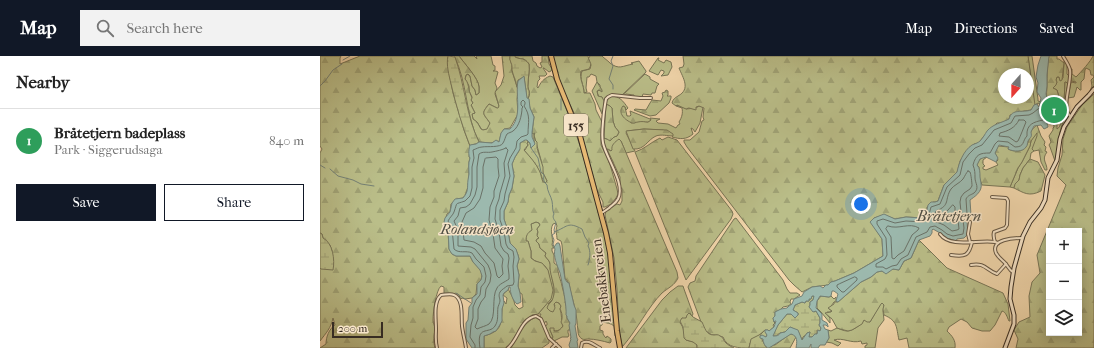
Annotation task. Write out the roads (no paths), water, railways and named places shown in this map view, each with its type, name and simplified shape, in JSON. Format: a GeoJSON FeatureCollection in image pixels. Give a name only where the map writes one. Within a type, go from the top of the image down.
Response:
{"type":"FeatureCollection","features":[{"type":"Feature","properties":{"kind":"main road","name":"Enebakkveien"},"geometry":{"type":"LineString","coordinates":[[551,56],[557,79],[580,136],[610,248],[620,348]]}},
{"type":"Feature","properties":{"kind":"main road"},"geometry":{"type":"LineString","coordinates":[[1005,348],[1012,331],[1014,320],[1010,296],[1013,272],[1022,238],[1027,226],[1041,208],[1045,200],[1049,174],[1057,160],[1063,129],[1070,116],[1094,89]]}},
{"type":"Feature","properties":{"kind":"street"},"geometry":{"type":"LineString","coordinates":[[1062,56],[1070,68],[1067,107],[1070,116]]}},
{"type":"Feature","properties":{"kind":"street"},"geometry":{"type":"LineString","coordinates":[[601,212],[617,201],[620,191],[615,171],[602,140],[606,99],[612,95],[651,98]]}},
{"type":"Feature","properties":{"kind":"street"},"geometry":{"type":"LineString","coordinates":[[992,197],[1006,198],[1008,201],[1007,225],[1005,228],[994,232],[994,236],[996,253],[1010,271],[1013,272]]}},
{"type":"Feature","properties":{"kind":"street"},"geometry":{"type":"LineString","coordinates":[[951,255],[964,256],[970,250],[971,242],[968,234],[970,222]]}},
{"type":"Feature","properties":{"kind":"street"},"geometry":{"type":"LineString","coordinates":[[940,234],[943,238],[956,243],[985,241],[996,243],[1006,239],[1022,238]]}},
{"type":"Feature","properties":{"kind":"street"},"geometry":{"type":"LineString","coordinates":[[971,265],[981,265],[989,269],[994,274],[997,274],[1006,264]]}},
{"type":"Feature","properties":{"kind":"street"},"geometry":{"type":"LineString","coordinates":[[437,348],[435,338],[435,318],[438,299],[441,294],[453,294],[458,299],[461,306],[466,348]]}},
{"type":"Feature","properties":{"kind":"street"},"geometry":{"type":"LineString","coordinates":[[509,348],[524,324],[535,316],[539,316],[541,318],[548,336],[560,348]]}},
{"type":"Feature","properties":{"kind":"street"},"geometry":{"type":"LineString","coordinates":[[582,348],[582,343],[586,341],[600,348]]}},
{"type":"Feature","properties":{"kind":"street"},"geometry":{"type":"LineString","coordinates":[[552,348],[556,344]]}},
{"type":"Feature","properties":{"kind":"water","name":"Bråtetjern"},"geometry":{"type":"Polygon","coordinates":[[[1041,56],[1049,56],[1046,94],[1048,101],[1047,106],[1050,111],[1050,116],[1047,119],[1048,127],[1044,129],[1041,125],[1034,126],[1027,146],[1023,150],[1013,151],[1008,149],[1009,147],[999,145],[995,153],[998,158],[996,162],[986,157],[980,159],[977,165],[980,170],[981,189],[978,194],[970,200],[971,215],[967,221],[968,234],[964,238],[957,239],[956,241],[946,238],[933,229],[930,236],[919,240],[911,258],[904,261],[899,270],[893,269],[886,274],[882,271],[877,272],[861,282],[838,302],[836,301],[838,294],[834,291],[832,291],[831,296],[829,297],[820,296],[817,301],[816,308],[822,314],[822,320],[827,323],[828,326],[823,325],[825,329],[828,330],[829,338],[825,345],[820,345],[818,348],[811,348],[811,344],[809,348],[796,348],[796,338],[791,334],[769,348],[766,347],[760,336],[762,335],[766,337],[767,335],[765,330],[769,331],[774,327],[776,321],[774,322],[773,318],[775,316],[775,312],[787,308],[792,304],[794,299],[802,296],[804,292],[812,287],[820,286],[823,288],[831,282],[854,273],[883,256],[882,239],[870,222],[874,218],[884,214],[895,219],[906,217],[923,218],[928,205],[931,202],[938,201],[944,185],[957,172],[966,150],[980,141],[992,127],[1009,119],[1012,113],[1031,110],[1034,105],[1037,104],[1039,107],[1041,98],[1037,92],[1038,83],[1036,77],[1041,56]],[[812,296],[809,301],[806,301],[805,303],[802,302],[795,305],[793,310],[798,313],[798,315],[795,318],[791,314],[787,314],[778,325],[773,336],[777,336],[780,333],[785,332],[790,327],[798,330],[802,340],[807,333],[810,332],[809,337],[817,334],[818,330],[820,331],[821,328],[819,325],[820,318],[816,311],[813,312],[809,307],[814,296],[812,296]]]}},
{"type":"Feature","properties":{"kind":"water","name":"Rolandsjøen"},"geometry":{"type":"Polygon","coordinates":[[[524,76],[527,98],[529,99],[530,108],[534,117],[532,137],[535,144],[531,148],[530,143],[527,140],[520,143],[520,149],[512,164],[514,176],[512,188],[504,211],[504,219],[510,243],[516,249],[519,259],[517,266],[519,275],[518,286],[521,302],[516,303],[512,297],[509,287],[503,295],[504,303],[502,309],[502,321],[498,328],[496,331],[484,336],[484,348],[472,348],[466,339],[466,323],[468,320],[469,307],[472,303],[472,298],[477,294],[477,284],[481,280],[482,276],[480,270],[470,256],[456,256],[452,254],[449,249],[448,230],[444,222],[445,218],[450,212],[452,203],[455,199],[463,198],[467,191],[470,145],[479,142],[492,143],[496,140],[499,142],[501,133],[504,129],[510,129],[514,124],[518,106],[518,81],[524,76]]]}},
{"type":"Feature","properties":{"kind":"water"},"geometry":{"type":"Polygon","coordinates":[[[557,243],[559,243],[560,246],[565,279],[569,283],[576,310],[575,326],[578,348],[570,348],[569,345],[571,339],[570,323],[566,315],[562,282],[555,255],[554,247],[557,243]]]}},
{"type":"Feature","properties":{"kind":"waterway"},"geometry":{"type":"LineString","coordinates":[[343,60],[350,56]]}},
{"type":"Feature","properties":{"kind":"waterway"},"geometry":{"type":"LineString","coordinates":[[613,56],[611,61],[613,66],[609,79],[613,85],[613,89]]}},
{"type":"Feature","properties":{"kind":"waterway"},"geometry":{"type":"LineString","coordinates":[[320,86],[333,70],[342,64]]}},
{"type":"Feature","properties":{"kind":"waterway"},"geometry":{"type":"LineString","coordinates":[[561,99],[561,110]]}},
{"type":"Feature","properties":{"kind":"waterway"},"geometry":{"type":"LineString","coordinates":[[531,148],[538,158],[541,172],[544,175],[544,180],[552,201],[553,217],[556,222],[554,230],[555,233],[552,235],[554,247]]}},
{"type":"Feature","properties":{"kind":"waterway"},"geometry":{"type":"LineString","coordinates":[[320,165],[325,168]]}},
{"type":"Feature","properties":{"kind":"waterway"},"geometry":{"type":"LineString","coordinates":[[330,169],[338,176],[361,184],[374,186]]}},
{"type":"Feature","properties":{"kind":"waterway"},"geometry":{"type":"LineString","coordinates":[[554,232],[570,225],[582,229],[589,243],[588,246],[590,255],[588,265]]}},
{"type":"Feature","properties":{"kind":"waterway"},"geometry":{"type":"LineString","coordinates":[[456,293],[471,303]]}},
{"type":"Feature","properties":{"kind":"place","name":"Bråtetjern badeplass"},"geometry":{"type":"Point","coordinates":[1054,110]}}]}
